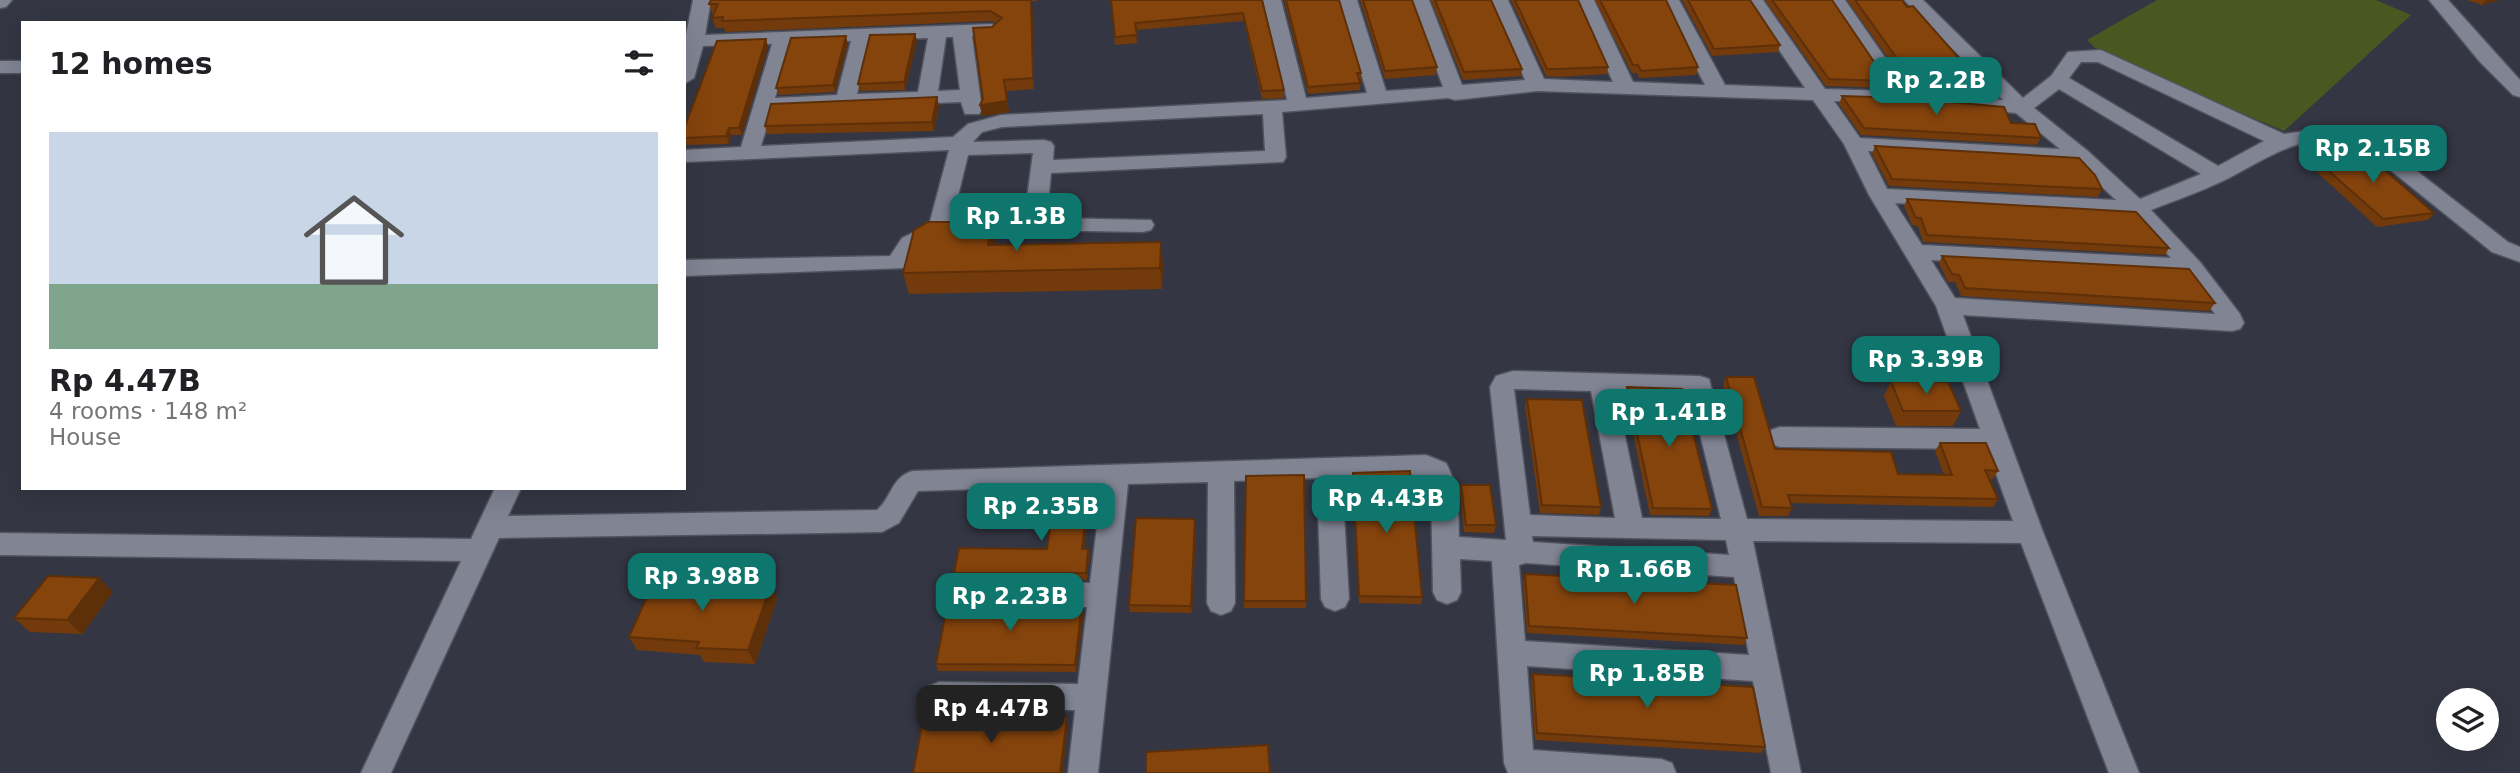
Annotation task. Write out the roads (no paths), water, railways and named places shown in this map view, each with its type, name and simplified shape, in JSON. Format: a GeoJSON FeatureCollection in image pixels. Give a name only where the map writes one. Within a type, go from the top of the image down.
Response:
{"type":"FeatureCollection","features":[{"type":"Feature","properties":{"kind":"street"},"geometry":{"type":"LineString","coordinates":[[686,71],[695,41],[702,0]]}},
{"type":"Feature","properties":{"kind":"street"},"geometry":{"type":"LineString","coordinates":[[1272,0],[1298,105]]}},
{"type":"Feature","properties":{"kind":"street"},"geometry":{"type":"LineString","coordinates":[[1348,0],[1378,97]]}},
{"type":"Feature","properties":{"kind":"street"},"geometry":{"type":"LineString","coordinates":[[1420,0],[1455,94]]}},
{"type":"Feature","properties":{"kind":"street"},"geometry":{"type":"LineString","coordinates":[[1499,0],[1537,85]]}},
{"type":"Feature","properties":{"kind":"street"},"geometry":{"type":"LineString","coordinates":[[1585,0],[1625,87]]}},
{"type":"Feature","properties":{"kind":"street"},"geometry":{"type":"LineString","coordinates":[[1670,0],[1717,89]]}},
{"type":"Feature","properties":{"kind":"street"},"geometry":{"type":"LineString","coordinates":[[1754,0],[1854,144],[1880,195],[1918,252],[1948,306],[2030,532],[2124,773]]}},
{"type":"Feature","properties":{"kind":"street"},"geometry":{"type":"LineString","coordinates":[[1836,0],[1903,97]]}},
{"type":"Feature","properties":{"kind":"street"},"geometry":{"type":"LineString","coordinates":[[1913,0],[2022,108],[2082,157],[2137,208],[2192,267],[2232,323],[1948,306]]}},
{"type":"Feature","properties":{"kind":"street"},"geometry":{"type":"LineString","coordinates":[[2438,0],[2487,58],[2520,91]]}},
{"type":"Feature","properties":{"kind":"street"},"geometry":{"type":"LineString","coordinates":[[695,41],[992,30]]}},
{"type":"Feature","properties":{"kind":"street"},"geometry":{"type":"LineString","coordinates":[[686,268],[897,263],[910,243],[939,229],[965,140],[970,96],[962,31]]}},
{"type":"Feature","properties":{"kind":"street"},"geometry":{"type":"LineString","coordinates":[[927,97],[939,32]]}},
{"type":"Feature","properties":{"kind":"street"},"geometry":{"type":"LineString","coordinates":[[845,101],[862,35]]}},
{"type":"Feature","properties":{"kind":"street"},"geometry":{"type":"LineString","coordinates":[[749,153],[783,38]]}},
{"type":"Feature","properties":{"kind":"street"},"geometry":{"type":"LineString","coordinates":[[965,140],[1001,121],[1272,107],[1378,97],[1455,94],[1537,85],[1820,93],[1903,97],[2022,108],[2058,80],[2075,56],[2101,56],[2281,141]]}},
{"type":"Feature","properties":{"kind":"street"},"geometry":{"type":"LineString","coordinates":[[0,67],[21,67]]}},
{"type":"Feature","properties":{"kind":"street"},"geometry":{"type":"LineString","coordinates":[[2058,80],[2218,176]]}},
{"type":"Feature","properties":{"kind":"street"},"geometry":{"type":"LineString","coordinates":[[763,104],[970,96]]}},
{"type":"Feature","properties":{"kind":"street"},"geometry":{"type":"LineString","coordinates":[[1042,167],[1276,157],[1272,107]]}},
{"type":"Feature","properties":{"kind":"street"},"geometry":{"type":"LineString","coordinates":[[1880,195],[2137,208],[2218,176],[2281,141],[2328,134],[2347,135],[2370,144],[2500,247],[2520,255]]}},
{"type":"Feature","properties":{"kind":"street"},"geometry":{"type":"LineString","coordinates":[[686,156],[965,140],[1044,146],[1036,213],[1041,225],[1143,225]]}},
{"type":"Feature","properties":{"kind":"street"},"geometry":{"type":"LineString","coordinates":[[1854,144],[2082,157]]}},
{"type":"Feature","properties":{"kind":"street"},"geometry":{"type":"LineString","coordinates":[[1918,252],[2192,267]]}},
{"type":"Feature","properties":{"kind":"street"},"geometry":{"type":"LineString","coordinates":[[1661,773],[1519,763],[1511,653],[1513,553],[1517,525],[1503,384],[1513,380],[1700,385],[1746,567],[1786,773]]}},
{"type":"Feature","properties":{"kind":"street"},"geometry":{"type":"LineString","coordinates":[[1602,382],[1631,529]]}},
{"type":"Feature","properties":{"kind":"street"},"geometry":{"type":"LineString","coordinates":[[1780,437],[1996,439]]}},
{"type":"Feature","properties":{"kind":"street"},"geometry":{"type":"LineString","coordinates":[[0,544],[484,538],[882,521],[895,512],[904,487],[912,481],[1426,464],[1437,470],[1444,489],[1447,592]]}},
{"type":"Feature","properties":{"kind":"street"},"geometry":{"type":"LineString","coordinates":[[1329,467],[1335,599]]}},
{"type":"Feature","properties":{"kind":"street"},"geometry":{"type":"LineString","coordinates":[[1221,471],[1222,603]]}},
{"type":"Feature","properties":{"kind":"street"},"geometry":{"type":"LineString","coordinates":[[1083,773],[1116,474]]}},
{"type":"Feature","properties":{"kind":"street"},"geometry":{"type":"LineString","coordinates":[[376,773],[507,490]]}},
{"type":"Feature","properties":{"kind":"street"},"geometry":{"type":"LineString","coordinates":[[1517,525],[1631,529],[2030,532]]}},
{"type":"Feature","properties":{"kind":"street"},"geometry":{"type":"LineString","coordinates":[[1446,547],[1746,567]]}},
{"type":"Feature","properties":{"kind":"street"},"geometry":{"type":"LineString","coordinates":[[953,595],[1102,595]]}},
{"type":"Feature","properties":{"kind":"street"},"geometry":{"type":"LineString","coordinates":[[1511,653],[1765,669]]}},
{"type":"Feature","properties":{"kind":"street"},"geometry":{"type":"LineString","coordinates":[[939,695],[1091,697]]}}]}
